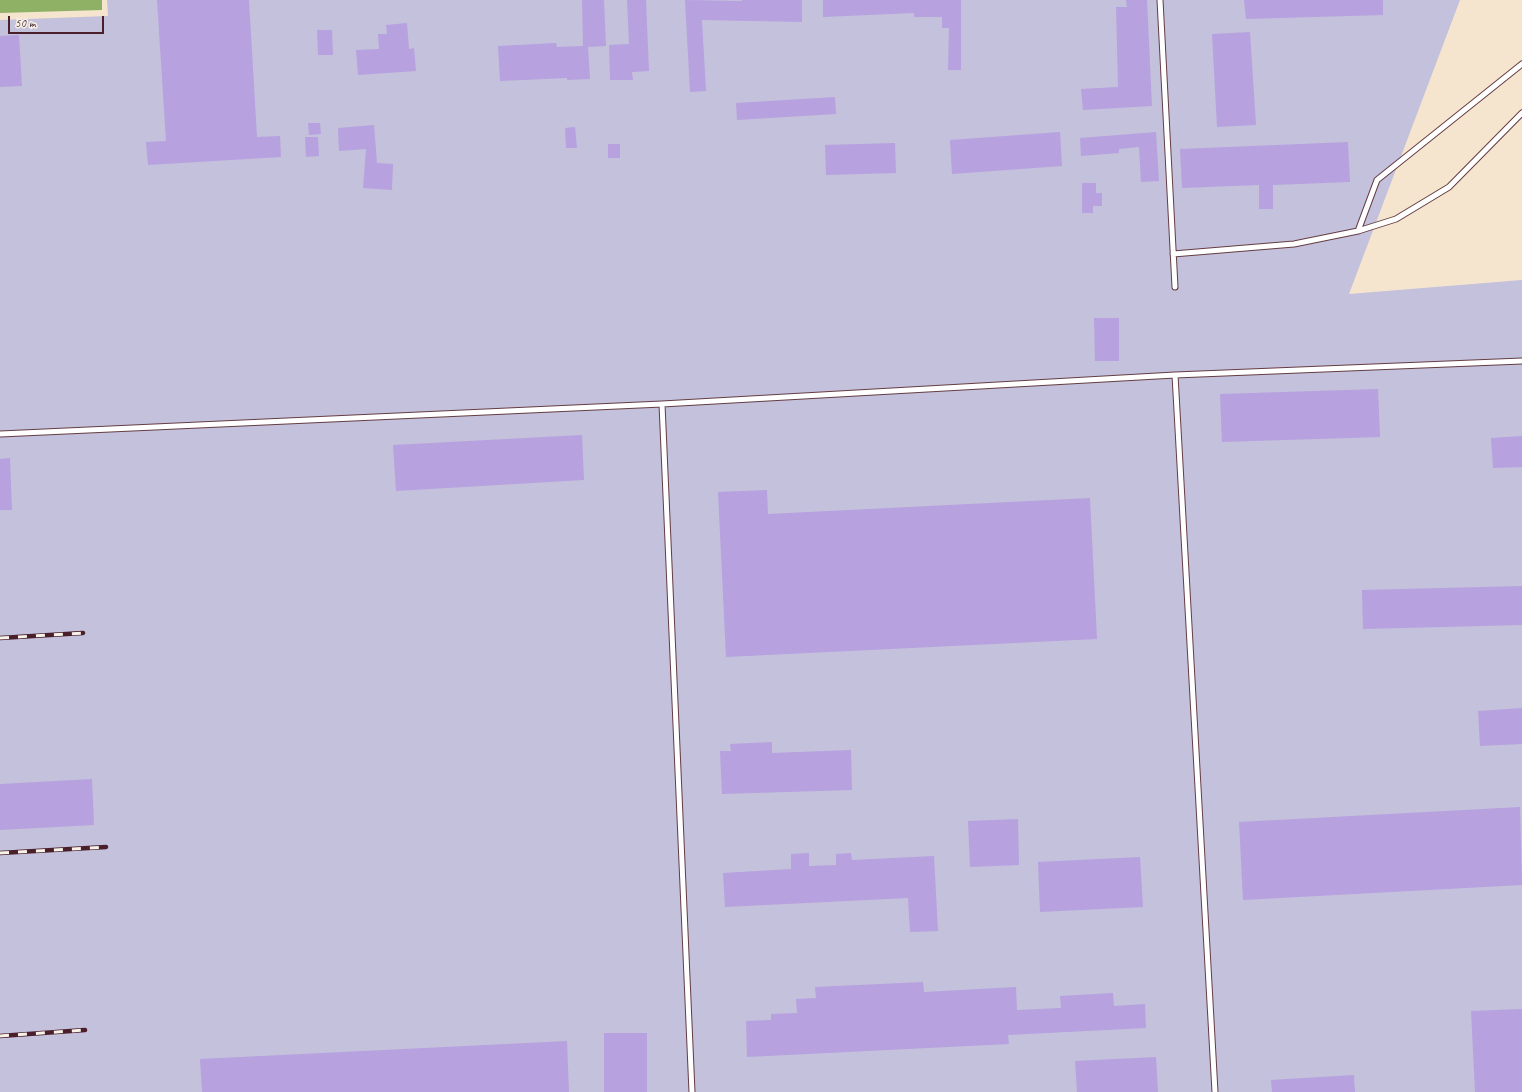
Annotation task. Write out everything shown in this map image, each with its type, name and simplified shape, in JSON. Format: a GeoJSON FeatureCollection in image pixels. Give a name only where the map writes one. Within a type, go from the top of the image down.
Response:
{"type":"FeatureCollection","features":[{"type":"Feature","properties":{"kind":"lane"},"geometry":{"type":"LineString","coordinates":[[1160,0],[1174,287]]}},
{"type":"Feature","properties":{"kind":"lane"},"geometry":{"type":"LineString","coordinates":[[1358,231],[1377,180],[1522,64]]}},
{"type":"Feature","properties":{"kind":"lane"},"geometry":{"type":"LineString","coordinates":[[1173,254],[1294,244],[1358,231],[1396,219],[1450,187],[1522,113]]}},
{"type":"Feature","properties":{"kind":"lane"},"geometry":{"type":"LineString","coordinates":[[0,434],[662,404],[1176,375],[1522,361]]}},
{"type":"Feature","properties":{"kind":"lane"},"geometry":{"type":"LineString","coordinates":[[1176,375],[1215,1092]]}},
{"type":"Feature","properties":{"kind":"lane"},"geometry":{"type":"LineString","coordinates":[[662,404],[692,1092]]}},
{"type":"Feature","properties":{"kind":"shaded area"},"geometry":{"type":"Polygon","coordinates":[[[107,0],[1460,0],[1349,294],[1522,280],[1522,1092],[0,1092],[0,20],[108,16],[107,0]]]}},
{"type":"Feature","properties":{"kind":"green space"},"geometry":{"type":"Polygon","coordinates":[[[0,0],[102,0],[102,10],[0,13],[0,0]]]}},
{"type":"Feature","properties":{"kind":"building"},"geometry":{"type":"Polygon","coordinates":[[[157,0],[249,0],[257,137],[280,136],[281,157],[148,165],[146,142],[166,141],[157,0]]]}},
{"type":"Feature","properties":{"kind":"building"},"geometry":{"type":"Polygon","coordinates":[[[582,0],[604,0],[606,46],[588,47],[590,79],[567,80],[567,78],[500,81],[498,46],[556,43],[557,47],[583,46],[582,0]]]}},
{"type":"Feature","properties":{"kind":"building"},"geometry":{"type":"Polygon","coordinates":[[[627,0],[646,0],[649,71],[632,72],[633,80],[610,80],[609,45],[629,44],[627,0]]]}},
{"type":"Feature","properties":{"kind":"building"},"geometry":{"type":"Polygon","coordinates":[[[685,0],[802,0],[802,22],[702,20],[706,91],[690,92],[685,0]]]}},
{"type":"Feature","properties":{"kind":"building"},"geometry":{"type":"Polygon","coordinates":[[[823,0],[961,0],[961,70],[948,70],[949,28],[942,28],[942,17],[914,17],[914,13],[823,17],[823,0]]]}},
{"type":"Feature","properties":{"kind":"building"},"geometry":{"type":"Polygon","coordinates":[[[1126,0],[1147,0],[1152,106],[1083,110],[1081,89],[1118,87],[1116,7],[1127,7],[1126,0]]]}},
{"type":"Feature","properties":{"kind":"building"},"geometry":{"type":"Polygon","coordinates":[[[1244,0],[1383,0],[1383,15],[1246,19],[1244,0]]]}},
{"type":"Feature","properties":{"kind":"building"},"geometry":{"type":"Polygon","coordinates":[[[407,23],[409,49],[414,48],[416,71],[358,75],[356,50],[379,49],[378,34],[387,34],[386,25],[407,23]]]}},
{"type":"Feature","properties":{"kind":"building"},"geometry":{"type":"Polygon","coordinates":[[[317,30],[332,30],[333,55],[318,55],[317,30]]]}},
{"type":"Feature","properties":{"kind":"building"},"geometry":{"type":"Polygon","coordinates":[[[1250,32],[1256,125],[1217,127],[1212,34],[1250,32]]]}},
{"type":"Feature","properties":{"kind":"building"},"geometry":{"type":"Polygon","coordinates":[[[19,35],[22,86],[0,87],[0,36],[19,35]]]}},
{"type":"Feature","properties":{"kind":"building"},"geometry":{"type":"Polygon","coordinates":[[[835,97],[836,114],[737,120],[736,103],[835,97]]]}},
{"type":"Feature","properties":{"kind":"building"},"geometry":{"type":"Polygon","coordinates":[[[308,123],[320,123],[321,134],[309,135],[308,123]]]}},
{"type":"Feature","properties":{"kind":"building"},"geometry":{"type":"Polygon","coordinates":[[[374,125],[377,163],[393,164],[392,190],[363,188],[366,149],[339,151],[338,128],[374,125]]]}},
{"type":"Feature","properties":{"kind":"building"},"geometry":{"type":"Polygon","coordinates":[[[575,127],[577,148],[566,148],[565,128],[575,127]]]}},
{"type":"Feature","properties":{"kind":"building"},"geometry":{"type":"Polygon","coordinates":[[[1060,132],[1062,166],[952,174],[950,140],[1060,132]]]}},
{"type":"Feature","properties":{"kind":"building"},"geometry":{"type":"Polygon","coordinates":[[[1156,132],[1159,181],[1141,182],[1139,147],[1119,149],[1119,153],[1081,156],[1080,138],[1156,132]]]}},
{"type":"Feature","properties":{"kind":"building"},"geometry":{"type":"Polygon","coordinates":[[[305,137],[318,137],[319,156],[306,157],[305,137]]]}},
{"type":"Feature","properties":{"kind":"building"},"geometry":{"type":"Polygon","coordinates":[[[1348,142],[1350,182],[1273,185],[1273,209],[1259,209],[1259,185],[1182,188],[1180,149],[1348,142]]]}},
{"type":"Feature","properties":{"kind":"building"},"geometry":{"type":"Polygon","coordinates":[[[895,143],[896,173],[826,175],[825,145],[895,143]]]}},
{"type":"Feature","properties":{"kind":"building"},"geometry":{"type":"Polygon","coordinates":[[[608,144],[620,144],[620,158],[608,158],[608,144]]]}},
{"type":"Feature","properties":{"kind":"building"},"geometry":{"type":"Polygon","coordinates":[[[1082,183],[1096,183],[1096,193],[1102,193],[1102,206],[1093,206],[1093,213],[1082,213],[1082,183]]]}},
{"type":"Feature","properties":{"kind":"building"},"geometry":{"type":"Polygon","coordinates":[[[1094,318],[1119,318],[1119,361],[1095,361],[1094,318]]]}},
{"type":"Feature","properties":{"kind":"building"},"geometry":{"type":"Polygon","coordinates":[[[1378,389],[1380,437],[1222,442],[1220,394],[1378,389]]]}},
{"type":"Feature","properties":{"kind":"building"},"geometry":{"type":"Polygon","coordinates":[[[582,435],[584,480],[396,491],[393,445],[582,435]]]}},
{"type":"Feature","properties":{"kind":"building"},"geometry":{"type":"Polygon","coordinates":[[[1522,436],[1522,467],[1493,468],[1491,438],[1522,436]]]}},
{"type":"Feature","properties":{"kind":"building"},"geometry":{"type":"Polygon","coordinates":[[[10,458],[12,510],[0,510],[0,459],[10,458]]]}},
{"type":"Feature","properties":{"kind":"building"},"geometry":{"type":"Polygon","coordinates":[[[767,490],[768,514],[1090,498],[1097,639],[726,657],[718,492],[767,490]]]}},
{"type":"Feature","properties":{"kind":"building"},"geometry":{"type":"Polygon","coordinates":[[[1522,586],[1522,625],[1363,629],[1362,590],[1522,586]]]}},
{"type":"Feature","properties":{"kind":"building"},"geometry":{"type":"Polygon","coordinates":[[[1522,708],[1522,744],[1480,746],[1478,711],[1522,708]]]}},
{"type":"Feature","properties":{"kind":"building"},"geometry":{"type":"Polygon","coordinates":[[[772,742],[772,753],[851,750],[852,790],[722,794],[720,751],[731,751],[730,744],[772,742]]]}},
{"type":"Feature","properties":{"kind":"building"},"geometry":{"type":"Polygon","coordinates":[[[92,779],[94,825],[0,830],[0,784],[92,779]]]}},
{"type":"Feature","properties":{"kind":"building"},"geometry":{"type":"Polygon","coordinates":[[[1520,807],[1522,885],[1243,900],[1239,822],[1520,807]]]}},
{"type":"Feature","properties":{"kind":"building"},"geometry":{"type":"Polygon","coordinates":[[[1018,819],[1019,865],[970,867],[968,821],[1018,819]]]}},
{"type":"Feature","properties":{"kind":"building"},"geometry":{"type":"Polygon","coordinates":[[[809,853],[809,866],[836,865],[836,854],[851,853],[852,860],[934,856],[938,931],[910,932],[908,898],[725,907],[723,873],[791,869],[791,854],[809,853]]]}},
{"type":"Feature","properties":{"kind":"building"},"geometry":{"type":"Polygon","coordinates":[[[1140,857],[1143,907],[1040,912],[1038,862],[1140,857]]]}},
{"type":"Feature","properties":{"kind":"building"},"geometry":{"type":"Polygon","coordinates":[[[923,982],[924,992],[1016,987],[1017,1010],[1061,1008],[1060,996],[1113,993],[1114,1006],[1145,1004],[1146,1028],[1008,1035],[1009,1044],[747,1057],[746,1021],[771,1020],[771,1014],[797,1013],[796,999],[816,998],[815,987],[923,982]]]}},
{"type":"Feature","properties":{"kind":"building"},"geometry":{"type":"Polygon","coordinates":[[[1522,1009],[1522,1092],[1475,1092],[1471,1011],[1522,1009]]]}},
{"type":"Feature","properties":{"kind":"building"},"geometry":{"type":"Polygon","coordinates":[[[604,1033],[647,1033],[647,1092],[604,1092],[604,1033]]]}},
{"type":"Feature","properties":{"kind":"building"},"geometry":{"type":"Polygon","coordinates":[[[567,1041],[569,1092],[202,1092],[200,1059],[567,1041]]]}},
{"type":"Feature","properties":{"kind":"building"},"geometry":{"type":"Polygon","coordinates":[[[1156,1057],[1158,1092],[1077,1092],[1075,1061],[1156,1057]]]}},
{"type":"Feature","properties":{"kind":"building"},"geometry":{"type":"Polygon","coordinates":[[[1354,1075],[1355,1092],[1272,1092],[1271,1080],[1354,1075]]]}},
{"type":"Feature","properties":{"kind":"railway"},"geometry":{"type":"LineString","coordinates":[[0,638],[83,633]]}},
{"type":"Feature","properties":{"kind":"railway"},"geometry":{"type":"LineString","coordinates":[[0,853],[106,847]]}},
{"type":"Feature","properties":{"kind":"railway"},"geometry":{"type":"LineString","coordinates":[[0,1036],[85,1030]]}}]}
